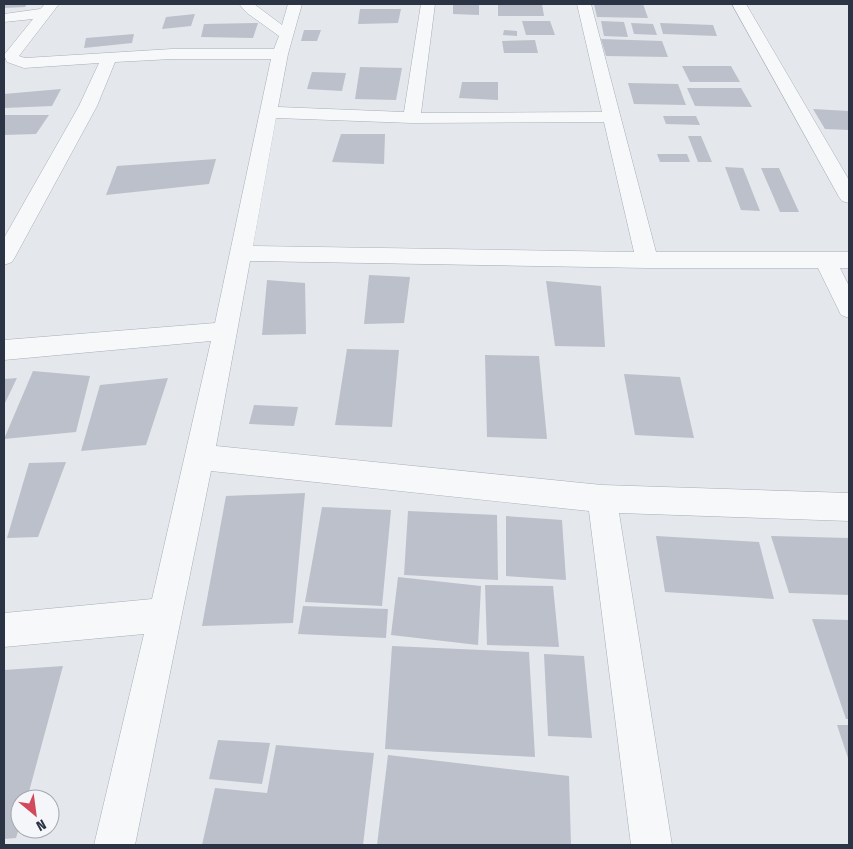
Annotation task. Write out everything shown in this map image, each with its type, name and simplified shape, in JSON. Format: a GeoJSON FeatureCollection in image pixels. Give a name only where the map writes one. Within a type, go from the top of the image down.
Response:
{"type":"FeatureCollection","features":[{"type":"Feature","properties":{"kind":"street"},"geometry":{"type":"LineString","coordinates":[[246,4],[284,44]]}},
{"type":"Feature","properties":{"kind":"street"},"geometry":{"type":"LineString","coordinates":[[114,845],[200,457],[224,331],[242,253],[268,112],[295,4]]}},
{"type":"Feature","properties":{"kind":"street"},"geometry":{"type":"LineString","coordinates":[[412,118],[428,4]]}},
{"type":"Feature","properties":{"kind":"street"},"geometry":{"type":"LineString","coordinates":[[584,4],[647,260]]}},
{"type":"Feature","properties":{"kind":"street"},"geometry":{"type":"LineString","coordinates":[[738,4],[849,197]]}},
{"type":"Feature","properties":{"kind":"street"},"geometry":{"type":"LineString","coordinates":[[49,8],[11,56],[13,59],[24,63],[182,53],[284,44]]}},
{"type":"Feature","properties":{"kind":"street"},"geometry":{"type":"LineString","coordinates":[[4,18],[49,8]]}},
{"type":"Feature","properties":{"kind":"street"},"geometry":{"type":"LineString","coordinates":[[4,258],[88,106],[109,58]]}},
{"type":"Feature","properties":{"kind":"street"},"geometry":{"type":"LineString","coordinates":[[268,112],[412,118],[611,117]]}},
{"type":"Feature","properties":{"kind":"street"},"geometry":{"type":"LineString","coordinates":[[242,253],[647,260],[849,260]]}},
{"type":"Feature","properties":{"kind":"street"},"geometry":{"type":"LineString","coordinates":[[825,259],[849,309]]}},
{"type":"Feature","properties":{"kind":"street"},"geometry":{"type":"LineString","coordinates":[[4,350],[224,331]]}},
{"type":"Feature","properties":{"kind":"street"},"geometry":{"type":"LineString","coordinates":[[200,457],[602,499],[849,507]]}},
{"type":"Feature","properties":{"kind":"street"},"geometry":{"type":"LineString","coordinates":[[602,499],[652,845]]}},
{"type":"Feature","properties":{"kind":"street"},"geometry":{"type":"LineString","coordinates":[[4,630],[165,615]]}},
{"type":"Feature","properties":{"kind":"building"},"geometry":{"type":"Polygon","coordinates":[[[4,4],[27,4],[25,7],[4,8],[4,4]]]}},
{"type":"Feature","properties":{"kind":"building"},"geometry":{"type":"Polygon","coordinates":[[[453,4],[479,5],[479,15],[453,14],[453,4]]]}},
{"type":"Feature","properties":{"kind":"building"},"geometry":{"type":"Polygon","coordinates":[[[498,4],[542,4],[544,16],[498,16],[498,4]]]}},
{"type":"Feature","properties":{"kind":"building"},"geometry":{"type":"Polygon","coordinates":[[[594,4],[643,4],[648,18],[597,17],[594,4]]]}},
{"type":"Feature","properties":{"kind":"building"},"geometry":{"type":"Polygon","coordinates":[[[360,9],[401,9],[398,23],[358,24],[360,9]]]}},
{"type":"Feature","properties":{"kind":"building"},"geometry":{"type":"Polygon","coordinates":[[[195,14],[191,26],[162,29],[166,17],[195,14]]]}},
{"type":"Feature","properties":{"kind":"building"},"geometry":{"type":"Polygon","coordinates":[[[522,21],[550,21],[555,35],[526,35],[522,21]]]}},
{"type":"Feature","properties":{"kind":"building"},"geometry":{"type":"Polygon","coordinates":[[[601,21],[624,22],[628,37],[604,36],[601,21]]]}},
{"type":"Feature","properties":{"kind":"building"},"geometry":{"type":"Polygon","coordinates":[[[258,23],[253,38],[201,37],[204,24],[258,23]]]}},
{"type":"Feature","properties":{"kind":"building"},"geometry":{"type":"Polygon","coordinates":[[[631,23],[653,24],[657,35],[634,34],[631,23]]]}},
{"type":"Feature","properties":{"kind":"building"},"geometry":{"type":"Polygon","coordinates":[[[660,23],[713,25],[717,36],[663,34],[660,23]]]}},
{"type":"Feature","properties":{"kind":"building"},"geometry":{"type":"Polygon","coordinates":[[[304,30],[321,30],[317,41],[301,41],[304,30]]]}},
{"type":"Feature","properties":{"kind":"building"},"geometry":{"type":"Polygon","coordinates":[[[504,30],[517,31],[517,36],[503,35],[504,30]]]}},
{"type":"Feature","properties":{"kind":"building"},"geometry":{"type":"Polygon","coordinates":[[[134,34],[132,43],[84,48],[86,38],[134,34]]]}},
{"type":"Feature","properties":{"kind":"building"},"geometry":{"type":"Polygon","coordinates":[[[601,39],[662,41],[668,57],[606,56],[601,39]]]}},
{"type":"Feature","properties":{"kind":"building"},"geometry":{"type":"Polygon","coordinates":[[[535,40],[538,53],[504,53],[502,41],[535,40]]]}},
{"type":"Feature","properties":{"kind":"building"},"geometry":{"type":"Polygon","coordinates":[[[682,66],[731,66],[740,82],[690,82],[682,66]]]}},
{"type":"Feature","properties":{"kind":"building"},"geometry":{"type":"Polygon","coordinates":[[[360,67],[402,68],[396,100],[355,99],[360,67]]]}},
{"type":"Feature","properties":{"kind":"building"},"geometry":{"type":"Polygon","coordinates":[[[312,72],[346,73],[342,91],[307,89],[312,72]]]}},
{"type":"Feature","properties":{"kind":"building"},"geometry":{"type":"Polygon","coordinates":[[[462,82],[498,82],[498,100],[459,98],[462,82]]]}},
{"type":"Feature","properties":{"kind":"building"},"geometry":{"type":"Polygon","coordinates":[[[628,83],[678,84],[686,105],[634,104],[628,83]]]}},
{"type":"Feature","properties":{"kind":"building"},"geometry":{"type":"Polygon","coordinates":[[[687,88],[741,88],[752,107],[695,106],[687,88]]]}},
{"type":"Feature","properties":{"kind":"building"},"geometry":{"type":"Polygon","coordinates":[[[61,89],[52,106],[4,108],[4,94],[61,89]]]}},
{"type":"Feature","properties":{"kind":"building"},"geometry":{"type":"Polygon","coordinates":[[[813,109],[849,111],[849,130],[825,129],[813,109]]]}},
{"type":"Feature","properties":{"kind":"building"},"geometry":{"type":"Polygon","coordinates":[[[4,115],[49,115],[36,134],[4,135],[4,115]]]}},
{"type":"Feature","properties":{"kind":"building"},"geometry":{"type":"Polygon","coordinates":[[[663,116],[696,116],[700,125],[666,124],[663,116]]]}},
{"type":"Feature","properties":{"kind":"building"},"geometry":{"type":"Polygon","coordinates":[[[341,134],[385,134],[384,164],[332,162],[341,134]]]}},
{"type":"Feature","properties":{"kind":"building"},"geometry":{"type":"Polygon","coordinates":[[[688,136],[701,136],[712,162],[698,162],[688,136]]]}},
{"type":"Feature","properties":{"kind":"building"},"geometry":{"type":"Polygon","coordinates":[[[657,154],[687,154],[690,162],[660,162],[657,154]]]}},
{"type":"Feature","properties":{"kind":"building"},"geometry":{"type":"Polygon","coordinates":[[[216,159],[209,184],[106,195],[117,166],[216,159]]]}},
{"type":"Feature","properties":{"kind":"building"},"geometry":{"type":"Polygon","coordinates":[[[725,167],[743,168],[760,211],[741,210],[725,167]]]}},
{"type":"Feature","properties":{"kind":"building"},"geometry":{"type":"Polygon","coordinates":[[[761,168],[779,168],[799,212],[780,212],[761,168]]]}},
{"type":"Feature","properties":{"kind":"building"},"geometry":{"type":"Polygon","coordinates":[[[369,275],[410,277],[404,323],[364,324],[369,275]]]}},
{"type":"Feature","properties":{"kind":"building"},"geometry":{"type":"Polygon","coordinates":[[[267,280],[305,283],[306,334],[262,335],[267,280]]]}},
{"type":"Feature","properties":{"kind":"building"},"geometry":{"type":"Polygon","coordinates":[[[546,281],[601,286],[605,347],[555,346],[546,281]]]}},
{"type":"Feature","properties":{"kind":"building"},"geometry":{"type":"Polygon","coordinates":[[[347,349],[399,350],[392,427],[335,425],[347,349]]]}},
{"type":"Feature","properties":{"kind":"building"},"geometry":{"type":"Polygon","coordinates":[[[485,355],[539,356],[547,439],[487,437],[485,355]]]}},
{"type":"Feature","properties":{"kind":"building"},"geometry":{"type":"Polygon","coordinates":[[[33,371],[90,376],[76,432],[4,439],[33,371]]]}},
{"type":"Feature","properties":{"kind":"building"},"geometry":{"type":"Polygon","coordinates":[[[624,374],[680,377],[694,438],[635,435],[624,374]]]}},
{"type":"Feature","properties":{"kind":"building"},"geometry":{"type":"Polygon","coordinates":[[[17,378],[4,405],[4,379],[17,378]]]}},
{"type":"Feature","properties":{"kind":"building"},"geometry":{"type":"Polygon","coordinates":[[[168,378],[146,445],[81,451],[100,385],[168,378]]]}},
{"type":"Feature","properties":{"kind":"building"},"geometry":{"type":"Polygon","coordinates":[[[254,405],[298,407],[294,426],[249,424],[254,405]]]}},
{"type":"Feature","properties":{"kind":"building"},"geometry":{"type":"Polygon","coordinates":[[[66,462],[38,537],[7,538],[29,463],[66,462]]]}},
{"type":"Feature","properties":{"kind":"building"},"geometry":{"type":"Polygon","coordinates":[[[305,493],[293,623],[202,626],[226,496],[305,493]]]}},
{"type":"Feature","properties":{"kind":"building"},"geometry":{"type":"Polygon","coordinates":[[[322,507],[391,510],[382,606],[305,602],[322,507]]]}},
{"type":"Feature","properties":{"kind":"building"},"geometry":{"type":"Polygon","coordinates":[[[408,511],[497,515],[498,580],[404,575],[408,511]]]}},
{"type":"Feature","properties":{"kind":"building"},"geometry":{"type":"Polygon","coordinates":[[[506,516],[562,520],[566,580],[506,576],[506,516]]]}},
{"type":"Feature","properties":{"kind":"building"},"geometry":{"type":"Polygon","coordinates":[[[656,536],[759,542],[774,599],[665,592],[656,536]]]}},
{"type":"Feature","properties":{"kind":"building"},"geometry":{"type":"Polygon","coordinates":[[[771,536],[849,538],[849,595],[789,593],[771,536]]]}},
{"type":"Feature","properties":{"kind":"building"},"geometry":{"type":"Polygon","coordinates":[[[398,577],[481,586],[478,645],[391,635],[398,577]]]}},
{"type":"Feature","properties":{"kind":"building"},"geometry":{"type":"Polygon","coordinates":[[[485,585],[553,586],[559,647],[487,645],[485,585]]]}},
{"type":"Feature","properties":{"kind":"building"},"geometry":{"type":"Polygon","coordinates":[[[303,606],[388,609],[386,638],[298,634],[303,606]]]}},
{"type":"Feature","properties":{"kind":"building"},"geometry":{"type":"Polygon","coordinates":[[[812,619],[849,620],[849,719],[846,719],[812,619]]]}},
{"type":"Feature","properties":{"kind":"building"},"geometry":{"type":"Polygon","coordinates":[[[392,646],[529,652],[535,757],[385,749],[392,646]]]}},
{"type":"Feature","properties":{"kind":"building"},"geometry":{"type":"Polygon","coordinates":[[[544,654],[584,656],[592,738],[548,736],[544,654]]]}},
{"type":"Feature","properties":{"kind":"building"},"geometry":{"type":"Polygon","coordinates":[[[63,666],[30,789],[10,789],[10,838],[4,839],[4,670],[63,666]]]}},
{"type":"Feature","properties":{"kind":"building"},"geometry":{"type":"Polygon","coordinates":[[[837,725],[849,725],[849,761],[837,725]]]}},
{"type":"Feature","properties":{"kind":"building"},"geometry":{"type":"Polygon","coordinates":[[[218,740],[270,743],[262,784],[209,779],[218,740]]]}},
{"type":"Feature","properties":{"kind":"building"},"geometry":{"type":"Polygon","coordinates":[[[276,745],[374,753],[363,845],[202,845],[215,788],[267,793],[276,745]]]}},
{"type":"Feature","properties":{"kind":"building"},"geometry":{"type":"Polygon","coordinates":[[[388,755],[569,776],[571,845],[377,845],[388,755]]]}}]}
